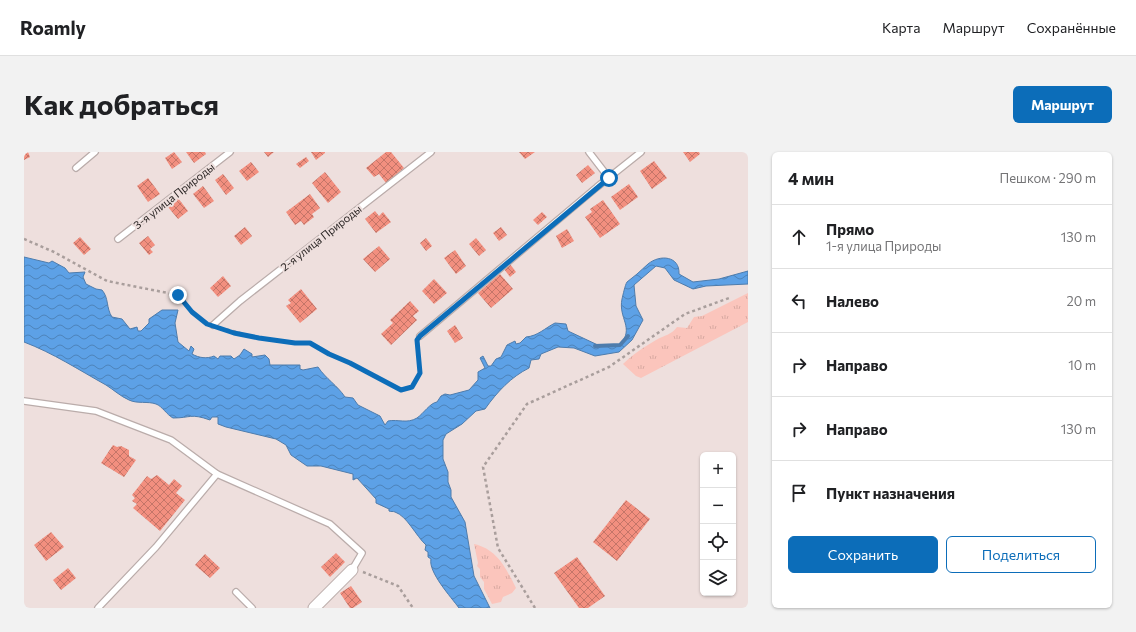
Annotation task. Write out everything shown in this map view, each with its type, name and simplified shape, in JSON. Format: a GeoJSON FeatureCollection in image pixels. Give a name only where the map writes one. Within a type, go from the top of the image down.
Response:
{"type":"FeatureCollection","features":[{"type":"Feature","properties":{"kind":"street"},"geometry":{"type":"LineString","coordinates":[[314,608],[352,570]]}},
{"type":"Feature","properties":{"kind":"lane"},"geometry":{"type":"LineString","coordinates":[[76,168],[95,152]]}},
{"type":"Feature","properties":{"kind":"lane","name":"3-я улица Природы"},"geometry":{"type":"LineString","coordinates":[[118,239],[230,152]]}},
{"type":"Feature","properties":{"kind":"lane","name":"2-я улица Природы"},"geometry":{"type":"LineString","coordinates":[[213,325],[240,301],[431,152]]}},
{"type":"Feature","properties":{"kind":"lane"},"geometry":{"type":"LineString","coordinates":[[589,152],[609,178]]}},
{"type":"Feature","properties":{"kind":"lane"},"geometry":{"type":"LineString","coordinates":[[420,336],[641,152]]}},
{"type":"Feature","properties":{"kind":"lane"},"geometry":{"type":"LineString","coordinates":[[24,401],[96,411],[171,440],[217,474],[330,524],[362,553],[352,570]]}},
{"type":"Feature","properties":{"kind":"lane"},"geometry":{"type":"LineString","coordinates":[[98,608],[156,547],[217,474]]}},
{"type":"Feature","properties":{"kind":"lane"},"geometry":{"type":"LineString","coordinates":[[236,592],[252,608]]}},
{"type":"Feature","properties":{"kind":"path"},"geometry":{"type":"LineString","coordinates":[[24,239],[54,252],[107,281],[178,295],[192,312],[207,324],[234,333],[259,338],[295,343],[310,343],[401,390],[412,387],[420,373],[417,340],[420,336]]}},
{"type":"Feature","properties":{"kind":"path"},"geometry":{"type":"LineString","coordinates":[[534,608],[498,548],[483,467],[527,404],[609,367],[685,314],[729,298]]}},
{"type":"Feature","properties":{"kind":"path"},"geometry":{"type":"LineString","coordinates":[[352,570],[364,572],[398,586],[413,608]]}},
{"type":"Feature","properties":{"kind":"green space"},"geometry":{"type":"Polygon","coordinates":[[[748,293],[748,322],[641,378],[636,376],[623,364],[643,348],[675,330],[677,327],[687,328],[694,317],[702,316],[748,293]]]}},
{"type":"Feature","properties":{"kind":"green space"},"geometry":{"type":"Polygon","coordinates":[[[474,544],[489,550],[500,560],[516,588],[512,593],[503,597],[501,602],[492,604],[484,589],[484,582],[480,577],[480,569],[477,566],[478,563],[474,544]]]}},
{"type":"Feature","properties":{"kind":"water"},"geometry":{"type":"Polygon","coordinates":[[[24,257],[49,263],[52,261],[65,268],[69,273],[85,272],[83,277],[86,284],[102,290],[104,293],[112,317],[122,319],[130,329],[137,327],[138,331],[141,331],[149,323],[149,319],[162,310],[178,310],[175,323],[178,342],[189,351],[191,346],[194,349],[192,354],[197,356],[206,358],[214,356],[218,359],[220,356],[231,356],[234,359],[240,355],[244,349],[252,354],[252,357],[265,355],[269,359],[270,365],[300,365],[300,369],[303,370],[318,367],[345,397],[353,398],[358,405],[380,416],[385,425],[388,421],[413,420],[420,416],[432,404],[437,402],[441,396],[469,390],[478,380],[478,372],[485,368],[480,358],[483,356],[488,366],[491,366],[496,359],[501,357],[507,345],[515,341],[516,344],[520,343],[526,337],[538,333],[555,323],[566,324],[568,331],[600,346],[620,345],[626,333],[621,306],[626,283],[647,265],[658,259],[668,258],[673,260],[676,263],[679,274],[693,282],[719,279],[748,271],[748,284],[706,286],[693,289],[674,280],[665,268],[656,266],[634,285],[636,306],[643,320],[632,340],[619,352],[595,356],[574,348],[558,347],[541,354],[539,359],[531,360],[529,368],[516,376],[505,386],[485,409],[476,411],[462,424],[446,434],[443,440],[443,459],[448,472],[451,497],[465,522],[474,576],[490,608],[459,608],[436,577],[431,564],[431,559],[428,557],[428,552],[425,550],[426,545],[404,518],[376,503],[376,499],[357,478],[353,480],[353,474],[321,466],[307,466],[291,455],[286,445],[276,439],[218,424],[218,417],[212,417],[210,420],[194,416],[173,418],[158,405],[129,400],[66,362],[24,342],[24,257]]]}},
{"type":"Feature","properties":{"kind":"building"},"geometry":{"type":"Polygon","coordinates":[[[24,152],[28,152],[30,157],[24,160],[24,152]]]}},
{"type":"Feature","properties":{"kind":"building"},"geometry":{"type":"Polygon","coordinates":[[[174,152],[182,162],[172,169],[165,158],[174,152]]]}},
{"type":"Feature","properties":{"kind":"building"},"geometry":{"type":"Polygon","coordinates":[[[186,152],[205,152],[206,154],[194,163],[186,152]]]}},
{"type":"Feature","properties":{"kind":"building"},"geometry":{"type":"Polygon","coordinates":[[[264,152],[274,152],[268,157],[264,152]]]}},
{"type":"Feature","properties":{"kind":"building"},"geometry":{"type":"Polygon","coordinates":[[[311,152],[325,152],[325,153],[316,160],[311,152]]]}},
{"type":"Feature","properties":{"kind":"building"},"geometry":{"type":"Polygon","coordinates":[[[386,152],[391,152],[404,168],[386,183],[379,174],[374,177],[366,168],[386,152]]]}},
{"type":"Feature","properties":{"kind":"building"},"geometry":{"type":"Polygon","coordinates":[[[519,152],[535,152],[525,159],[519,152]]]}},
{"type":"Feature","properties":{"kind":"building"},"geometry":{"type":"Polygon","coordinates":[[[683,152],[699,152],[700,154],[690,162],[683,152]]]}},
{"type":"Feature","properties":{"kind":"building"},"geometry":{"type":"Polygon","coordinates":[[[306,157],[309,161],[300,168],[296,164],[306,157]]]}},
{"type":"Feature","properties":{"kind":"building"},"geometry":{"type":"Polygon","coordinates":[[[654,161],[667,178],[652,189],[640,171],[654,161]]]}},
{"type":"Feature","properties":{"kind":"building"},"geometry":{"type":"Polygon","coordinates":[[[251,162],[259,172],[247,181],[239,171],[251,162]]]}},
{"type":"Feature","properties":{"kind":"building"},"geometry":{"type":"Polygon","coordinates":[[[588,165],[595,173],[582,183],[576,175],[588,165]]]}},
{"type":"Feature","properties":{"kind":"building"},"geometry":{"type":"Polygon","coordinates":[[[325,172],[341,192],[328,203],[312,183],[325,172]]]}},
{"type":"Feature","properties":{"kind":"building"},"geometry":{"type":"Polygon","coordinates":[[[223,174],[234,188],[226,195],[215,180],[223,174]]]}},
{"type":"Feature","properties":{"kind":"building"},"geometry":{"type":"Polygon","coordinates":[[[148,178],[160,194],[148,202],[137,186],[148,178]]]}},
{"type":"Feature","properties":{"kind":"building"},"geometry":{"type":"Polygon","coordinates":[[[629,184],[638,197],[620,210],[611,197],[629,184]]]}},
{"type":"Feature","properties":{"kind":"building"},"geometry":{"type":"Polygon","coordinates":[[[203,186],[214,201],[204,208],[193,194],[203,186]]]}},
{"type":"Feature","properties":{"kind":"building"},"geometry":{"type":"Polygon","coordinates":[[[310,194],[320,208],[312,214],[314,217],[304,225],[301,221],[295,225],[286,212],[310,194]]]}},
{"type":"Feature","properties":{"kind":"building"},"geometry":{"type":"Polygon","coordinates":[[[178,198],[188,211],[178,219],[168,207],[178,198]]]}},
{"type":"Feature","properties":{"kind":"building"},"geometry":{"type":"Polygon","coordinates":[[[603,200],[620,224],[600,238],[585,217],[592,212],[590,209],[603,200]]]}},
{"type":"Feature","properties":{"kind":"building"},"geometry":{"type":"Polygon","coordinates":[[[375,211],[379,216],[383,212],[391,222],[376,233],[365,219],[375,211]]]}},
{"type":"Feature","properties":{"kind":"building"},"geometry":{"type":"Polygon","coordinates":[[[542,212],[547,217],[538,225],[533,220],[542,212]]]}},
{"type":"Feature","properties":{"kind":"building"},"geometry":{"type":"Polygon","coordinates":[[[245,227],[252,236],[241,245],[234,236],[245,227]]]}},
{"type":"Feature","properties":{"kind":"building"},"geometry":{"type":"Polygon","coordinates":[[[501,227],[507,235],[499,241],[493,233],[501,227]]]}},
{"type":"Feature","properties":{"kind":"building"},"geometry":{"type":"Polygon","coordinates":[[[567,229],[574,241],[562,248],[556,236],[567,229]]]}},
{"type":"Feature","properties":{"kind":"building"},"geometry":{"type":"Polygon","coordinates":[[[148,236],[155,245],[150,249],[153,252],[149,255],[139,243],[148,236]]]}},
{"type":"Feature","properties":{"kind":"building"},"geometry":{"type":"Polygon","coordinates":[[[80,237],[91,249],[84,255],[73,243],[80,237]]]}},
{"type":"Feature","properties":{"kind":"building"},"geometry":{"type":"Polygon","coordinates":[[[426,238],[432,246],[426,251],[420,243],[426,238]]]}},
{"type":"Feature","properties":{"kind":"building"},"geometry":{"type":"Polygon","coordinates":[[[476,238],[486,250],[479,256],[469,244],[476,238]]]}},
{"type":"Feature","properties":{"kind":"building"},"geometry":{"type":"Polygon","coordinates":[[[379,246],[390,259],[375,272],[363,259],[379,246]]]}},
{"type":"Feature","properties":{"kind":"building"},"geometry":{"type":"Polygon","coordinates":[[[455,250],[466,266],[456,274],[444,258],[455,250]]]}},
{"type":"Feature","properties":{"kind":"building"},"geometry":{"type":"Polygon","coordinates":[[[510,264],[516,272],[510,277],[504,269],[510,264]]]}},
{"type":"Feature","properties":{"kind":"building"},"geometry":{"type":"Polygon","coordinates":[[[500,274],[513,289],[491,308],[478,293],[500,274]]]}},
{"type":"Feature","properties":{"kind":"building"},"geometry":{"type":"Polygon","coordinates":[[[223,276],[231,286],[218,297],[210,288],[223,276]]]}},
{"type":"Feature","properties":{"kind":"building"},"geometry":{"type":"Polygon","coordinates":[[[434,279],[447,293],[434,304],[422,291],[434,279]]]}},
{"type":"Feature","properties":{"kind":"building"},"geometry":{"type":"Polygon","coordinates":[[[301,289],[317,309],[300,323],[286,306],[291,303],[288,300],[301,289]]]}},
{"type":"Feature","properties":{"kind":"building"},"geometry":{"type":"Polygon","coordinates":[[[410,301],[419,311],[413,316],[417,320],[391,345],[381,334],[393,323],[390,320],[410,301]]]}},
{"type":"Feature","properties":{"kind":"building"},"geometry":{"type":"Polygon","coordinates":[[[455,325],[463,338],[455,343],[447,331],[455,325]]]}},
{"type":"Feature","properties":{"kind":"building"},"geometry":{"type":"Polygon","coordinates":[[[113,445],[117,447],[121,446],[129,450],[129,456],[136,460],[124,477],[101,463],[113,445]]]}},
{"type":"Feature","properties":{"kind":"building"},"geometry":{"type":"Polygon","coordinates":[[[157,475],[169,485],[174,479],[182,486],[176,493],[185,500],[160,531],[133,508],[137,504],[132,501],[135,498],[132,495],[147,476],[151,479],[157,475]]]}},
{"type":"Feature","properties":{"kind":"building"},"geometry":{"type":"Polygon","coordinates":[[[626,500],[650,519],[617,561],[593,542],[626,500]]]}},
{"type":"Feature","properties":{"kind":"building"},"geometry":{"type":"Polygon","coordinates":[[[51,532],[64,547],[46,561],[34,545],[51,532]]]}},
{"type":"Feature","properties":{"kind":"building"},"geometry":{"type":"Polygon","coordinates":[[[336,553],[345,562],[330,577],[321,567],[336,553]]]}},
{"type":"Feature","properties":{"kind":"building"},"geometry":{"type":"Polygon","coordinates":[[[205,554],[220,568],[210,578],[195,565],[205,554]]]}},
{"type":"Feature","properties":{"kind":"building"},"geometry":{"type":"Polygon","coordinates":[[[577,557],[605,596],[588,608],[579,608],[554,573],[577,557]]]}},
{"type":"Feature","properties":{"kind":"building"},"geometry":{"type":"Polygon","coordinates":[[[68,568],[76,578],[61,590],[53,580],[68,568]]]}},
{"type":"Feature","properties":{"kind":"building"},"geometry":{"type":"Polygon","coordinates":[[[351,586],[362,602],[353,608],[350,608],[340,593],[351,586]]]}},
{"type":"Feature","properties":{"kind":"waterway"},"geometry":{"type":"LineString","coordinates":[[595,346],[620,345],[628,336]]}},
{"type":"Feature","properties":{"kind":"route"},"geometry":{"type":"LineString","coordinates":[[178,295],[192,312],[207,324],[234,333],[259,338],[295,343],[310,343],[329,354],[350,363],[375,378],[401,390],[412,387],[420,373],[421,366],[417,340],[420,336],[596,187],[609,178]]}}]}
